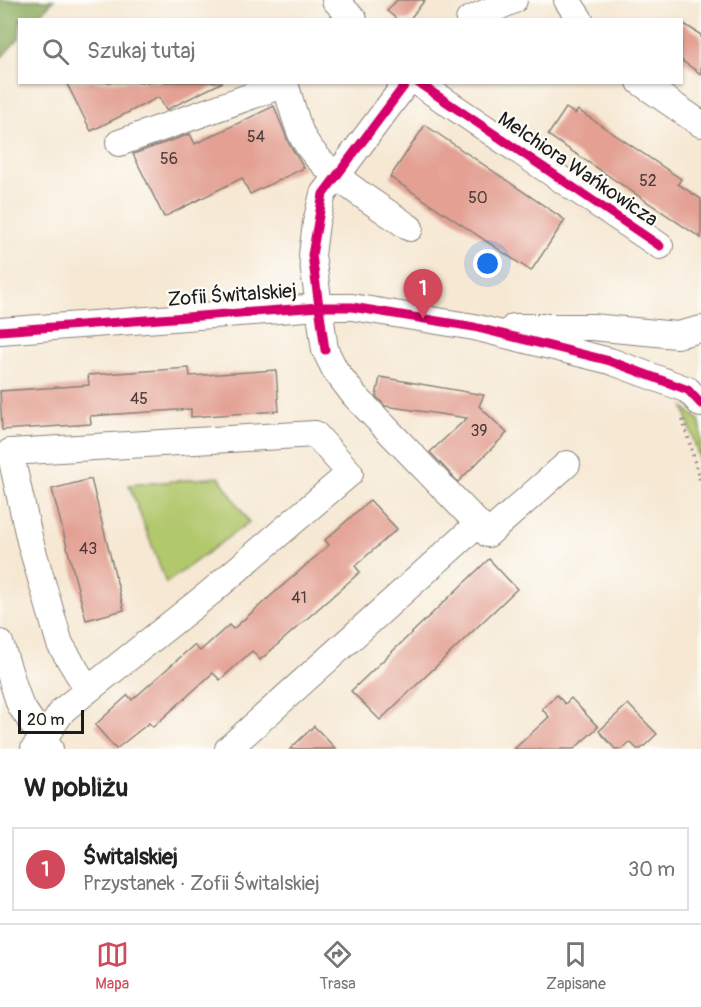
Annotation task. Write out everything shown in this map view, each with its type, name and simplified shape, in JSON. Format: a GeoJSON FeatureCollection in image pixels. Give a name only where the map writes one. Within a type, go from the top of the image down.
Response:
{"type":"FeatureCollection","features":[{"type":"Feature","properties":{"kind":"street"},"geometry":{"type":"LineString","coordinates":[[335,0],[352,18]]}},
{"type":"Feature","properties":{"kind":"street"},"geometry":{"type":"LineString","coordinates":[[474,18],[514,0]]}},
{"type":"Feature","properties":{"kind":"street"},"geometry":{"type":"LineString","coordinates":[[567,0],[579,18]]}},
{"type":"Feature","properties":{"kind":"street"},"geometry":{"type":"LineString","coordinates":[[119,143],[285,84],[303,136],[315,156],[336,175],[410,228]]}},
{"type":"Feature","properties":{"kind":"street"},"geometry":{"type":"LineString","coordinates":[[405,84],[323,195],[312,255],[314,284],[325,350],[335,370],[354,396],[488,534],[567,464]]}},
{"type":"Feature","properties":{"kind":"street","name":"Melchiora Wańkowicza"},"geometry":{"type":"LineString","coordinates":[[420,84],[660,246]]}},
{"type":"Feature","properties":{"kind":"street"},"geometry":{"type":"LineString","coordinates":[[643,84],[701,124]]}},
{"type":"Feature","properties":{"kind":"street","name":"Zofii Świtalskiej"},"geometry":{"type":"LineString","coordinates":[[0,331],[319,307],[352,307],[474,327],[610,361],[688,390],[701,404]]}},
{"type":"Feature","properties":{"kind":"street"},"geometry":{"type":"LineString","coordinates":[[474,327],[592,327],[677,335],[701,329]]}},
{"type":"Feature","properties":{"kind":"street"},"geometry":{"type":"LineString","coordinates":[[42,746],[63,711],[211,592],[350,473],[315,434],[10,452],[30,541],[60,644],[88,690]]}},
{"type":"Feature","properties":{"kind":"street"},"geometry":{"type":"LineString","coordinates":[[228,749],[478,524]]}},
{"type":"Feature","properties":{"kind":"street"},"geometry":{"type":"LineString","coordinates":[[0,643],[20,705],[42,746]]}},
{"type":"Feature","properties":{"kind":"green space"},"geometry":{"type":"Polygon","coordinates":[[[0,0],[54,0],[37,18],[18,18],[18,39],[2,57],[0,55],[0,0]]]}},
{"type":"Feature","properties":{"kind":"green space"},"geometry":{"type":"Polygon","coordinates":[[[684,407],[699,420],[701,465],[684,407]]]}},
{"type":"Feature","properties":{"kind":"green space"},"geometry":{"type":"Polygon","coordinates":[[[219,477],[249,522],[166,583],[129,485],[219,477]]]}},
{"type":"Feature","properties":{"kind":"building"},"geometry":{"type":"Polygon","coordinates":[[[397,0],[425,0],[411,18],[396,18],[387,11],[397,0]]]}},
{"type":"Feature","properties":{"kind":"building"},"geometry":{"type":"Polygon","coordinates":[[[683,23],[701,35],[701,74],[683,61],[683,23]]]}},
{"type":"Feature","properties":{"kind":"building"},"geometry":{"type":"Polygon","coordinates":[[[67,84],[219,84],[166,110],[159,97],[91,131],[67,84]]]}},
{"type":"Feature","properties":{"kind":"building"},"geometry":{"type":"Polygon","coordinates":[[[274,106],[289,144],[304,168],[250,194],[242,178],[164,217],[133,154],[190,134],[195,144],[274,106]]]}},
{"type":"Feature","properties":{"kind":"building"},"geometry":{"type":"Polygon","coordinates":[[[566,108],[575,114],[578,110],[681,179],[678,184],[701,199],[701,238],[548,135],[566,108]]]}},
{"type":"Feature","properties":{"kind":"building"},"geometry":{"type":"Polygon","coordinates":[[[425,125],[565,220],[531,271],[390,177],[425,125]]]}},
{"type":"Feature","properties":{"kind":"building"},"geometry":{"type":"Polygon","coordinates":[[[189,368],[190,376],[276,370],[279,411],[191,417],[191,409],[90,416],[91,424],[2,430],[0,391],[89,385],[88,375],[189,368]]]}},
{"type":"Feature","properties":{"kind":"building"},"geometry":{"type":"Polygon","coordinates":[[[380,377],[484,395],[479,406],[507,433],[458,482],[430,452],[467,418],[385,406],[376,396],[380,377]]]}},
{"type":"Feature","properties":{"kind":"building"},"geometry":{"type":"Polygon","coordinates":[[[91,479],[124,610],[86,620],[52,489],[91,479]]]}},
{"type":"Feature","properties":{"kind":"building"},"geometry":{"type":"Polygon","coordinates":[[[370,500],[397,529],[355,566],[360,572],[260,660],[252,651],[220,680],[213,673],[153,727],[149,723],[116,749],[95,725],[128,695],[132,700],[194,645],[200,651],[229,625],[233,629],[329,545],[325,540],[370,500]]]}},
{"type":"Feature","properties":{"kind":"building"},"geometry":{"type":"Polygon","coordinates":[[[489,559],[517,589],[380,720],[351,691],[489,559]]]}},
{"type":"Feature","properties":{"kind":"building"},"geometry":{"type":"Polygon","coordinates":[[[557,695],[565,704],[571,698],[598,727],[574,749],[514,749],[549,717],[542,709],[557,695]]]}},
{"type":"Feature","properties":{"kind":"building"},"geometry":{"type":"Polygon","coordinates":[[[628,704],[657,734],[641,749],[637,749],[630,742],[622,749],[615,749],[599,731],[628,704]]]}},
{"type":"Feature","properties":{"kind":"building"},"geometry":{"type":"Polygon","coordinates":[[[314,726],[336,749],[290,749],[314,726]]]}},
{"type":"Feature","properties":{"kind":"cycle path"},"geometry":{"type":"LineString","coordinates":[[325,350],[312,255],[323,194],[406,84]]}},
{"type":"Feature","properties":{"kind":"cycle path"},"geometry":{"type":"LineString","coordinates":[[420,84],[660,246]]}},
{"type":"Feature","properties":{"kind":"cycle path"},"geometry":{"type":"LineString","coordinates":[[0,331],[319,307],[352,307],[474,327],[610,361],[688,390],[701,404]]}},
{"type":"Feature","properties":{"kind":"place","name":"Świtalskiej"},"geometry":{"type":"Point","coordinates":[423,319]}}]}
